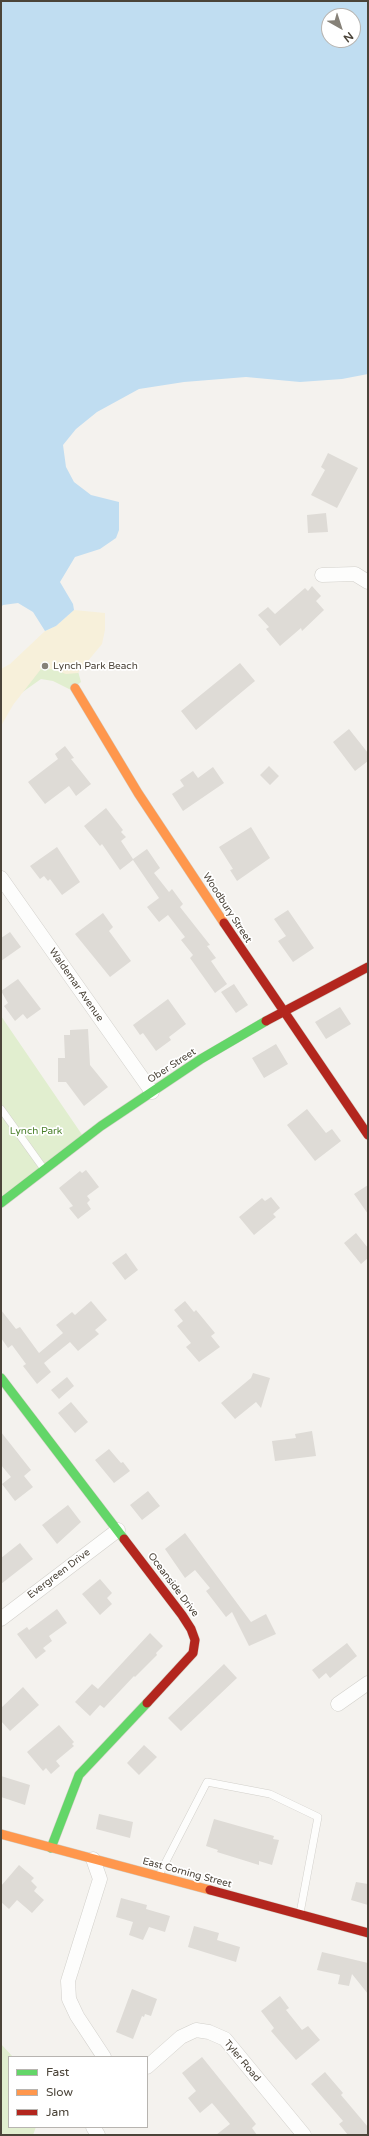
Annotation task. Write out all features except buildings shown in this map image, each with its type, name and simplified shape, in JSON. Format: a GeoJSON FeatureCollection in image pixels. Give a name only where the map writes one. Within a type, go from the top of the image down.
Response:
{"type":"FeatureCollection","features":[{"type":"Feature","properties":{"kind":"street"},"geometry":{"type":"LineString","coordinates":[[322,575],[354,574],[368,582]]}},
{"type":"Feature","properties":{"kind":"street","name":"Woodbury Street"},"geometry":{"type":"LineString","coordinates":[[74,688],[138,793],[282,1012],[368,1135]]}},
{"type":"Feature","properties":{"kind":"street","name":"Waldemar Avenue"},"geometry":{"type":"LineString","coordinates":[[1,878],[152,1092]]}},
{"type":"Feature","properties":{"kind":"street","name":"Ober Street"},"geometry":{"type":"LineString","coordinates":[[1,1203],[101,1126],[202,1059],[282,1012],[368,967]]}},
{"type":"Feature","properties":{"kind":"street","name":"Oceanside Drive"},"geometry":{"type":"LineString","coordinates":[[1,1378],[192,1629],[195,1640],[193,1653],[79,1775],[51,1848]]}},
{"type":"Feature","properties":{"kind":"street","name":"Evergreen Drive"},"geometry":{"type":"LineString","coordinates":[[1,1619],[118,1530]]}},
{"type":"Feature","properties":{"kind":"street"},"geometry":{"type":"LineString","coordinates":[[338,1704],[368,1682]]}},
{"type":"Feature","properties":{"kind":"street","name":"East Corning Street"},"geometry":{"type":"LineString","coordinates":[[1,1834],[368,1933]]}},
{"type":"Feature","properties":{"kind":"street"},"geometry":{"type":"LineString","coordinates":[[93,1860],[100,1879],[68,1981],[69,1999],[77,2016],[103,2056]]}},
{"type":"Feature","properties":{"kind":"street","name":"Tyler Road"},"geometry":{"type":"LineString","coordinates":[[148,2066],[181,2037],[191,2032],[196,2030],[214,2034],[225,2039],[304,2135]]}},
{"type":"Feature","properties":{"kind":"lane"},"geometry":{"type":"LineString","coordinates":[[1,1109],[44,1170]]}},
{"type":"Feature","properties":{"kind":"lane"},"geometry":{"type":"LineString","coordinates":[[158,1877],[207,1782],[270,1794],[318,1817],[300,1915]]}},
{"type":"Feature","properties":{"kind":"green space"},"geometry":{"type":"Polygon","coordinates":[[[74,657],[81,682],[71,690],[53,681],[41,679],[17,696],[34,665],[74,657]]]}},
{"type":"Feature","properties":{"kind":"green space","name":"Lynch Park"},"geometry":{"type":"Polygon","coordinates":[[[1,1016],[85,1139],[1,1203],[1,1016]]]}},
{"type":"Feature","properties":{"kind":"green space"},"geometry":{"type":"Polygon","coordinates":[[[1,2044],[12,2056],[8,2056],[8,2128],[36,2128],[33,2135],[1,2135],[1,2044]]]}},
{"type":"Feature","properties":{"kind":"sand","name":"Lynch Park Beach"},"geometry":{"type":"Polygon","coordinates":[[[74,610],[105,613],[105,630],[102,644],[78,673],[66,674],[52,669],[41,669],[13,705],[1,726],[1,669],[10,664],[45,631],[56,626],[74,610]]]}},
{"type":"Feature","properties":{"kind":"water"},"geometry":{"type":"Polygon","coordinates":[[[1,1],[368,1],[368,374],[342,379],[300,382],[246,377],[184,382],[139,389],[97,412],[76,429],[63,445],[66,467],[74,482],[91,495],[119,502],[119,530],[116,538],[100,549],[75,557],[60,582],[73,604],[74,610],[56,626],[45,631],[33,612],[18,603],[3,605],[1,607],[1,1]]]}},
{"type":"Feature","properties":{"kind":"traffic: fast"},"geometry":{"type":"LineString","coordinates":[[1,1203],[101,1126],[201,1059],[266,1021]]}},
{"type":"Feature","properties":{"kind":"traffic: fast"},"geometry":{"type":"LineString","coordinates":[[1,1378],[124,1539]]}},
{"type":"Feature","properties":{"kind":"traffic: fast"},"geometry":{"type":"LineString","coordinates":[[51,1848],[79,1775],[147,1703]]}},
{"type":"Feature","properties":{"kind":"traffic: slow"},"geometry":{"type":"LineString","coordinates":[[75,688],[138,793],[224,923]]}},
{"type":"Feature","properties":{"kind":"traffic: slow"},"geometry":{"type":"LineString","coordinates":[[1,1834],[210,1890]]}},
{"type":"Feature","properties":{"kind":"traffic: jam"},"geometry":{"type":"LineString","coordinates":[[224,923],[368,1135]]}},
{"type":"Feature","properties":{"kind":"traffic: jam"},"geometry":{"type":"LineString","coordinates":[[266,1021],[368,967]]}},
{"type":"Feature","properties":{"kind":"traffic: jam"},"geometry":{"type":"LineString","coordinates":[[124,1539],[182,1615],[191,1629],[195,1640],[193,1653],[147,1703]]}},
{"type":"Feature","properties":{"kind":"traffic: jam"},"geometry":{"type":"LineString","coordinates":[[210,1890],[368,1933]]}},
{"type":"Feature","properties":{"kind":"place","name":"Lynch Park Beach"},"geometry":{"type":"Point","coordinates":[45,666]}}]}
